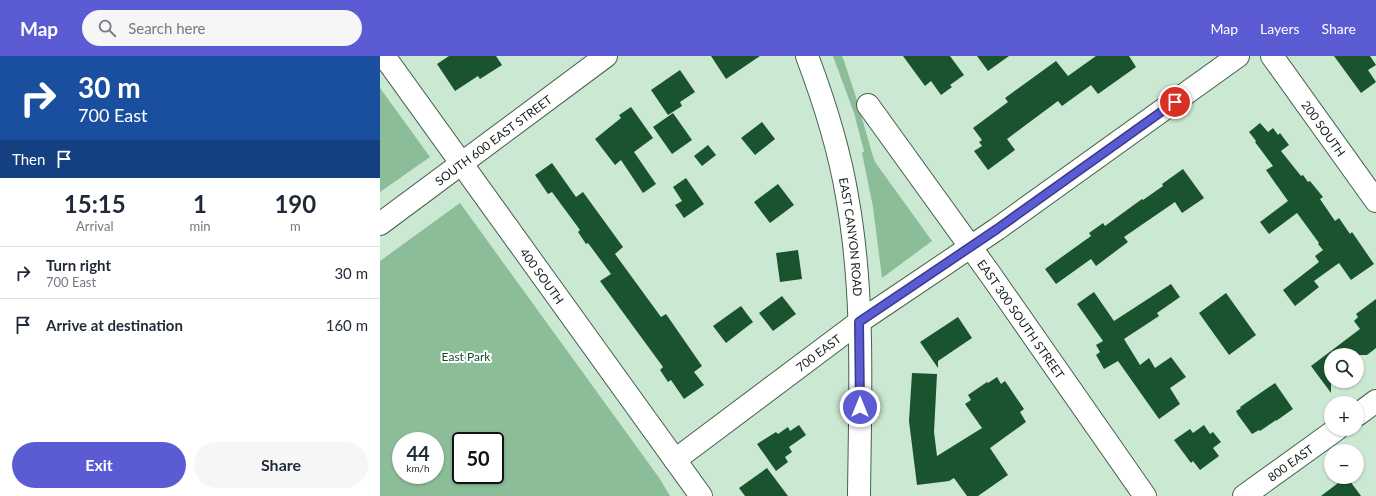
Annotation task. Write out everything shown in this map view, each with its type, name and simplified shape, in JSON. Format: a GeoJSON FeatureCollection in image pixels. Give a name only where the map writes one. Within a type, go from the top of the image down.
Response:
{"type":"FeatureCollection","features":[{"type":"Feature","properties":{"kind":"street","name":"400 SOUTH"},"geometry":{"type":"LineString","coordinates":[[384,56],[701,496]]}},
{"type":"Feature","properties":{"kind":"street","name":"SOUTH 600 EAST STREET"},"geometry":{"type":"LineString","coordinates":[[380,224],[606,56]]}},
{"type":"Feature","properties":{"kind":"street","name":"EAST CANYON ROAD"},"geometry":{"type":"LineString","coordinates":[[806,56],[825,106],[841,164],[852,229],[857,275],[859,322],[858,496]]}},
{"type":"Feature","properties":{"kind":"street","name":"700 EAST"},"geometry":{"type":"LineString","coordinates":[[675,460],[859,322],[971,247],[1238,56]]}},
{"type":"Feature","properties":{"kind":"street","name":"200 SOUTH"},"geometry":{"type":"LineString","coordinates":[[1272,56],[1376,201]]}},
{"type":"Feature","properties":{"kind":"street","name":"EAST 300 SOUTH STREET"},"geometry":{"type":"LineString","coordinates":[[868,105],[971,247],[1145,496]]}},
{"type":"Feature","properties":{"kind":"street"},"geometry":{"type":"LineString","coordinates":[[1364,410],[1376,401]]}},
{"type":"Feature","properties":{"kind":"street","name":"800 EAST"},"geometry":{"type":"LineString","coordinates":[[1244,496],[1327,436]]}},
{"type":"Feature","properties":{"kind":"green space"},"geometry":{"type":"Polygon","coordinates":[[[833,56],[842,56],[844,61],[875,162],[932,241],[882,278],[873,207],[862,153],[864,151],[854,113],[833,56]]]}},
{"type":"Feature","properties":{"kind":"green space"},"geometry":{"type":"Polygon","coordinates":[[[380,88],[430,157],[380,192],[380,88]]]}},
{"type":"Feature","properties":{"kind":"green space","name":"East Park"},"geometry":{"type":"Polygon","coordinates":[[[460,203],[660,479],[670,496],[380,496],[380,261],[460,203]]]}},
{"type":"Feature","properties":{"kind":"building"},"geometry":{"type":"Polygon","coordinates":[[[449,56],[496,56],[502,65],[480,79],[478,76],[455,91],[437,64],[449,56]]]}},
{"type":"Feature","properties":{"kind":"building"},"geometry":{"type":"Polygon","coordinates":[[[711,56],[760,56],[726,79],[711,56]]]}},
{"type":"Feature","properties":{"kind":"building"},"geometry":{"type":"Polygon","coordinates":[[[903,56],[950,56],[964,75],[950,85],[952,87],[941,95],[931,81],[925,86],[903,56]]]}},
{"type":"Feature","properties":{"kind":"building"},"geometry":{"type":"Polygon","coordinates":[[[977,56],[1009,56],[988,71],[977,56]]]}},
{"type":"Feature","properties":{"kind":"building"},"geometry":{"type":"Polygon","coordinates":[[[1096,56],[1129,56],[1136,67],[1098,94],[1091,85],[1062,106],[1058,101],[1007,139],[1015,150],[988,170],[974,151],[982,146],[979,142],[982,140],[973,128],[1008,102],[1005,98],[1056,61],[1068,76],[1096,56]]]}},
{"type":"Feature","properties":{"kind":"building"},"geometry":{"type":"Polygon","coordinates":[[[1334,56],[1370,56],[1376,65],[1368,70],[1376,82],[1361,93],[1334,56]]]}},
{"type":"Feature","properties":{"kind":"building"},"geometry":{"type":"Polygon","coordinates":[[[680,70],[695,92],[680,102],[682,106],[668,115],[651,90],[680,70]]]}},
{"type":"Feature","properties":{"kind":"building"},"geometry":{"type":"Polygon","coordinates":[[[631,107],[653,138],[634,152],[656,184],[643,193],[621,160],[615,165],[595,139],[621,118],[619,115],[631,107]]]}},
{"type":"Feature","properties":{"kind":"building"},"geometry":{"type":"Polygon","coordinates":[[[673,113],[692,140],[672,154],[653,127],[673,113]]]}},
{"type":"Feature","properties":{"kind":"building"},"geometry":{"type":"Polygon","coordinates":[[[762,122],[775,139],[755,155],[741,138],[762,122]]]}},
{"type":"Feature","properties":{"kind":"building"},"geometry":{"type":"Polygon","coordinates":[[[1260,123],[1268,132],[1273,128],[1278,135],[1280,133],[1289,145],[1281,151],[1301,176],[1303,175],[1308,182],[1310,181],[1323,197],[1320,199],[1335,221],[1339,218],[1350,234],[1352,232],[1374,264],[1351,280],[1339,263],[1314,281],[1319,287],[1295,306],[1283,290],[1319,262],[1315,256],[1323,250],[1297,213],[1269,234],[1260,222],[1288,201],[1266,170],[1273,166],[1249,132],[1260,123]]]}},
{"type":"Feature","properties":{"kind":"building"},"geometry":{"type":"Polygon","coordinates":[[[708,145],[716,155],[702,166],[694,156],[708,145]]]}},
{"type":"Feature","properties":{"kind":"building"},"geometry":{"type":"Polygon","coordinates":[[[552,163],[576,197],[583,192],[623,247],[615,254],[661,317],[666,314],[702,366],[694,372],[704,385],[684,399],[671,380],[668,382],[660,370],[663,367],[600,281],[611,274],[588,243],[586,244],[578,232],[580,230],[552,192],[548,194],[535,175],[552,163]]]}},
{"type":"Feature","properties":{"kind":"building"},"geometry":{"type":"Polygon","coordinates":[[[1183,169],[1204,198],[1182,213],[1175,202],[1124,237],[1128,242],[1096,266],[1091,259],[1056,284],[1045,269],[1091,236],[1089,233],[1103,223],[1105,226],[1142,199],[1143,200],[1163,186],[1162,184],[1183,169]]]}},
{"type":"Feature","properties":{"kind":"building"},"geometry":{"type":"Polygon","coordinates":[[[686,178],[704,204],[684,218],[675,205],[682,201],[673,187],[686,178]]]}},
{"type":"Feature","properties":{"kind":"building"},"geometry":{"type":"Polygon","coordinates":[[[778,184],[794,205],[770,223],[754,202],[778,184]]]}},
{"type":"Feature","properties":{"kind":"building"},"geometry":{"type":"Polygon","coordinates":[[[798,250],[802,279],[780,282],[776,253],[798,250]]]}},
{"type":"Feature","properties":{"kind":"building"},"geometry":{"type":"Polygon","coordinates":[[[1171,284],[1180,297],[1157,313],[1159,316],[1124,339],[1140,365],[1149,358],[1155,368],[1171,357],[1186,377],[1170,388],[1180,404],[1159,419],[1118,361],[1104,369],[1096,355],[1100,352],[1096,345],[1103,341],[1077,304],[1094,292],[1114,321],[1171,284]]]}},
{"type":"Feature","properties":{"kind":"building"},"geometry":{"type":"Polygon","coordinates":[[[1226,293],[1256,335],[1229,355],[1199,313],[1226,293]]]}},
{"type":"Feature","properties":{"kind":"building"},"geometry":{"type":"Polygon","coordinates":[[[782,296],[796,314],[773,331],[759,313],[782,296]]]}},
{"type":"Feature","properties":{"kind":"building"},"geometry":{"type":"Polygon","coordinates":[[[1376,299],[1376,348],[1367,355],[1364,355],[1364,348],[1335,348],[1360,329],[1354,321],[1358,317],[1356,314],[1376,299]]]}},
{"type":"Feature","properties":{"kind":"building"},"geometry":{"type":"Polygon","coordinates":[[[741,306],[753,322],[726,343],[713,326],[741,306]]]}},
{"type":"Feature","properties":{"kind":"building"},"geometry":{"type":"Polygon","coordinates":[[[958,317],[972,338],[938,361],[938,368],[920,342],[958,317]]]}},
{"type":"Feature","properties":{"kind":"building"},"geometry":{"type":"Polygon","coordinates":[[[1324,356],[1324,384],[1311,366],[1324,356]]]}},
{"type":"Feature","properties":{"kind":"building"},"geometry":{"type":"Polygon","coordinates":[[[912,373],[937,374],[934,432],[937,456],[982,428],[965,404],[971,400],[968,395],[997,377],[1001,384],[1005,381],[1024,409],[1020,412],[1026,422],[990,448],[1008,475],[978,496],[967,496],[954,478],[949,481],[917,485],[909,421],[912,373]]]}},
{"type":"Feature","properties":{"kind":"building"},"geometry":{"type":"Polygon","coordinates":[[[1275,383],[1293,409],[1260,431],[1259,430],[1252,434],[1236,411],[1275,383]]]}},
{"type":"Feature","properties":{"kind":"building"},"geometry":{"type":"Polygon","coordinates":[[[799,425],[806,435],[789,447],[792,452],[785,457],[788,462],[776,471],[757,444],[776,432],[778,434],[788,427],[790,431],[799,425]]]}},
{"type":"Feature","properties":{"kind":"building"},"geometry":{"type":"Polygon","coordinates":[[[1204,425],[1210,434],[1213,432],[1221,442],[1213,448],[1219,456],[1200,470],[1193,461],[1191,463],[1174,440],[1190,429],[1193,433],[1204,425]]]}},
{"type":"Feature","properties":{"kind":"building"},"geometry":{"type":"Polygon","coordinates":[[[767,468],[788,496],[745,496],[739,488],[767,468]]]}},
{"type":"Feature","properties":{"kind":"building"},"geometry":{"type":"Polygon","coordinates":[[[1337,484],[1352,484],[1361,496],[1321,496],[1337,484]]]}},
{"type":"Feature","properties":{"kind":"route"},"geometry":{"type":"LineString","coordinates":[[860,407],[859,322],[997,229],[1175,102]]}}]}
